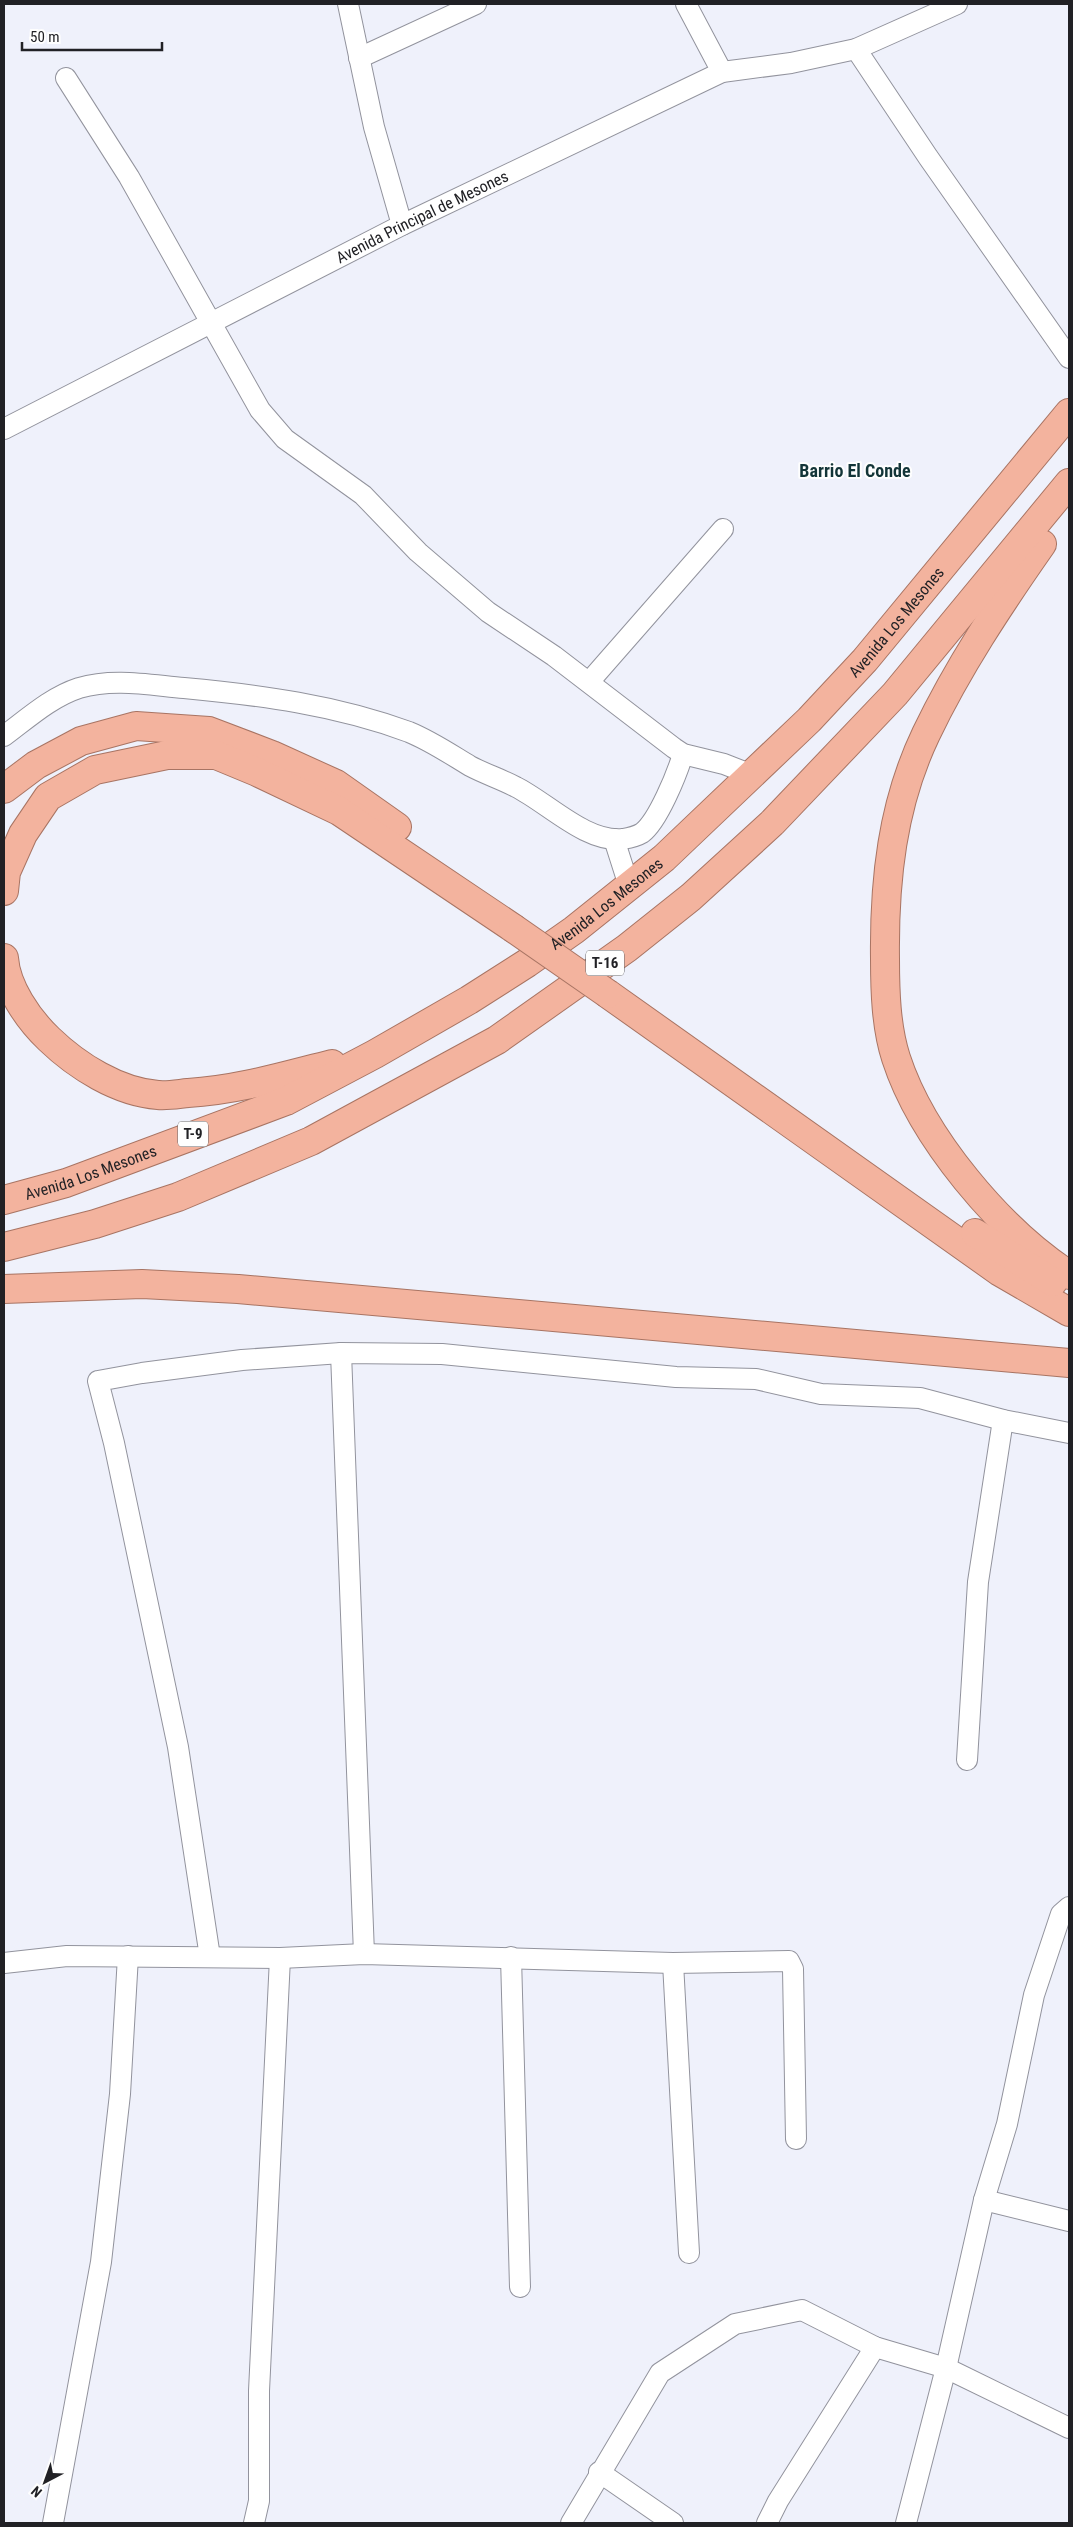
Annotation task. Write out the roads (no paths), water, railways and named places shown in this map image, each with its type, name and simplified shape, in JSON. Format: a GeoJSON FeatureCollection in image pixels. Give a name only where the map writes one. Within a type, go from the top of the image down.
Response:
{"type":"FeatureCollection","features":[{"type":"Feature","properties":{"kind":"highway","name":"Avenida Los Mesones"},"geometry":{"type":"LineString","coordinates":[[4,1200],[66,1183],[286,1100],[375,1054],[469,1000],[527,963],[630,886],[664,858],[809,720],[864,660],[1069,413]]}},
{"type":"Feature","properties":{"kind":"highway","name":"T-16"},"geometry":{"type":"LineString","coordinates":[[4,1247],[95,1224],[178,1197],[311,1141],[498,1040],[627,948],[691,897],[772,823],[889,700],[990,582],[1069,483]]}},
{"type":"Feature","properties":{"kind":"highway"},"geometry":{"type":"LineString","coordinates":[[1069,502],[977,641],[926,735],[893,832],[885,897],[885,931],[886,993],[889,1025],[896,1058],[920,1112],[973,1188],[1010,1228],[1069,1275]]}},
{"type":"Feature","properties":{"kind":"highway"},"geometry":{"type":"LineString","coordinates":[[4,789],[36,765],[81,741],[136,726],[209,731],[272,755],[336,784],[518,923]]}},
{"type":"Feature","properties":{"kind":"highway"},"geometry":{"type":"LineString","coordinates":[[4,891],[6,872],[23,834],[48,797],[95,770],[166,755],[216,755],[257,772],[339,811],[518,923],[982,1239],[1069,1291]]}},
{"type":"Feature","properties":{"kind":"highway"},"geometry":{"type":"LineString","coordinates":[[4,958],[5,974],[35,1026],[66,1055],[117,1085],[158,1095],[200,1092],[252,1085],[375,1054]]}},
{"type":"Feature","properties":{"kind":"highway"},"geometry":{"type":"LineString","coordinates":[[614,989],[1000,1272],[1069,1312]]}},
{"type":"Feature","properties":{"kind":"highway"},"geometry":{"type":"LineString","coordinates":[[4,1289],[142,1284],[238,1289],[1069,1363]]}},
{"type":"Feature","properties":{"kind":"street"},"geometry":{"type":"LineString","coordinates":[[348,4],[374,127],[402,225]]}},
{"type":"Feature","properties":{"kind":"street"},"geometry":{"type":"LineString","coordinates":[[359,58],[476,4]]}},
{"type":"Feature","properties":{"kind":"street"},"geometry":{"type":"LineString","coordinates":[[686,4],[722,72]]}},
{"type":"Feature","properties":{"kind":"street","name":"Avenida Principal de Mesones"},"geometry":{"type":"LineString","coordinates":[[4,430],[210,322],[402,225],[722,72],[791,62],[856,49],[958,4]]}},
{"type":"Feature","properties":{"kind":"street"},"geometry":{"type":"LineString","coordinates":[[856,49],[933,165],[1069,358]]}},
{"type":"Feature","properties":{"kind":"street"},"geometry":{"type":"LineString","coordinates":[[66,78],[128,177],[260,410],[285,439],[363,495],[418,552],[488,612],[589,682],[683,754],[724,764],[752,775]]}},
{"type":"Feature","properties":{"kind":"street"},"geometry":{"type":"LineString","coordinates":[[589,682],[723,529]]}},
{"type":"Feature","properties":{"kind":"street"},"geometry":{"type":"LineString","coordinates":[[4,736],[53,700],[92,685],[125,683],[271,697],[346,713],[410,733],[452,754],[471,766],[528,793],[580,828],[592,834],[614,839],[634,836],[642,832],[648,825],[668,793],[683,754]]}},
{"type":"Feature","properties":{"kind":"street"},"geometry":{"type":"LineString","coordinates":[[614,839],[630,886]]}},
{"type":"Feature","properties":{"kind":"street"},"geometry":{"type":"LineString","coordinates":[[341,1353],[364,1954]]}},
{"type":"Feature","properties":{"kind":"street"},"geometry":{"type":"LineString","coordinates":[[210,1957],[178,1747],[114,1443],[98,1381],[142,1373],[242,1360],[341,1353],[442,1354],[676,1377],[756,1378],[821,1394],[920,1398],[1003,1420],[1069,1433]]}},
{"type":"Feature","properties":{"kind":"street"},"geometry":{"type":"LineString","coordinates":[[967,1760],[978,1582],[1003,1420]]}},
{"type":"Feature","properties":{"kind":"street"},"geometry":{"type":"LineString","coordinates":[[906,2523],[946,2368],[984,2200],[1007,2124],[1034,1995],[1061,1914],[1069,1907]]}},
{"type":"Feature","properties":{"kind":"street"},"geometry":{"type":"LineString","coordinates":[[4,1963],[67,1956],[280,1958],[364,1954],[673,1963],[789,1961],[793,1969],[796,2139]]}},
{"type":"Feature","properties":{"kind":"street"},"geometry":{"type":"LineString","coordinates":[[53,2523],[101,2262],[120,2094],[128,1956]]}},
{"type":"Feature","properties":{"kind":"street"},"geometry":{"type":"LineString","coordinates":[[511,1957],[520,2287]]}},
{"type":"Feature","properties":{"kind":"street"},"geometry":{"type":"LineString","coordinates":[[254,2523],[259,2500],[259,2391],[280,1958]]}},
{"type":"Feature","properties":{"kind":"street"},"geometry":{"type":"LineString","coordinates":[[673,1963],[689,2253]]}},
{"type":"Feature","properties":{"kind":"street"},"geometry":{"type":"LineString","coordinates":[[984,2200],[1069,2221]]}},
{"type":"Feature","properties":{"kind":"street"},"geometry":{"type":"LineString","coordinates":[[571,2523],[660,2373],[735,2324],[802,2310],[875,2347],[946,2368],[1069,2428]]}},
{"type":"Feature","properties":{"kind":"street"},"geometry":{"type":"LineString","coordinates":[[767,2523],[778,2501],[875,2347]]}},
{"type":"Feature","properties":{"kind":"street"},"geometry":{"type":"LineString","coordinates":[[600,2472],[673,2523]]}},
{"type":"Feature","properties":{"kind":"district","name":"Barrio El Conde"},"geometry":{"type":"Point","coordinates":[855,470]}}]}
